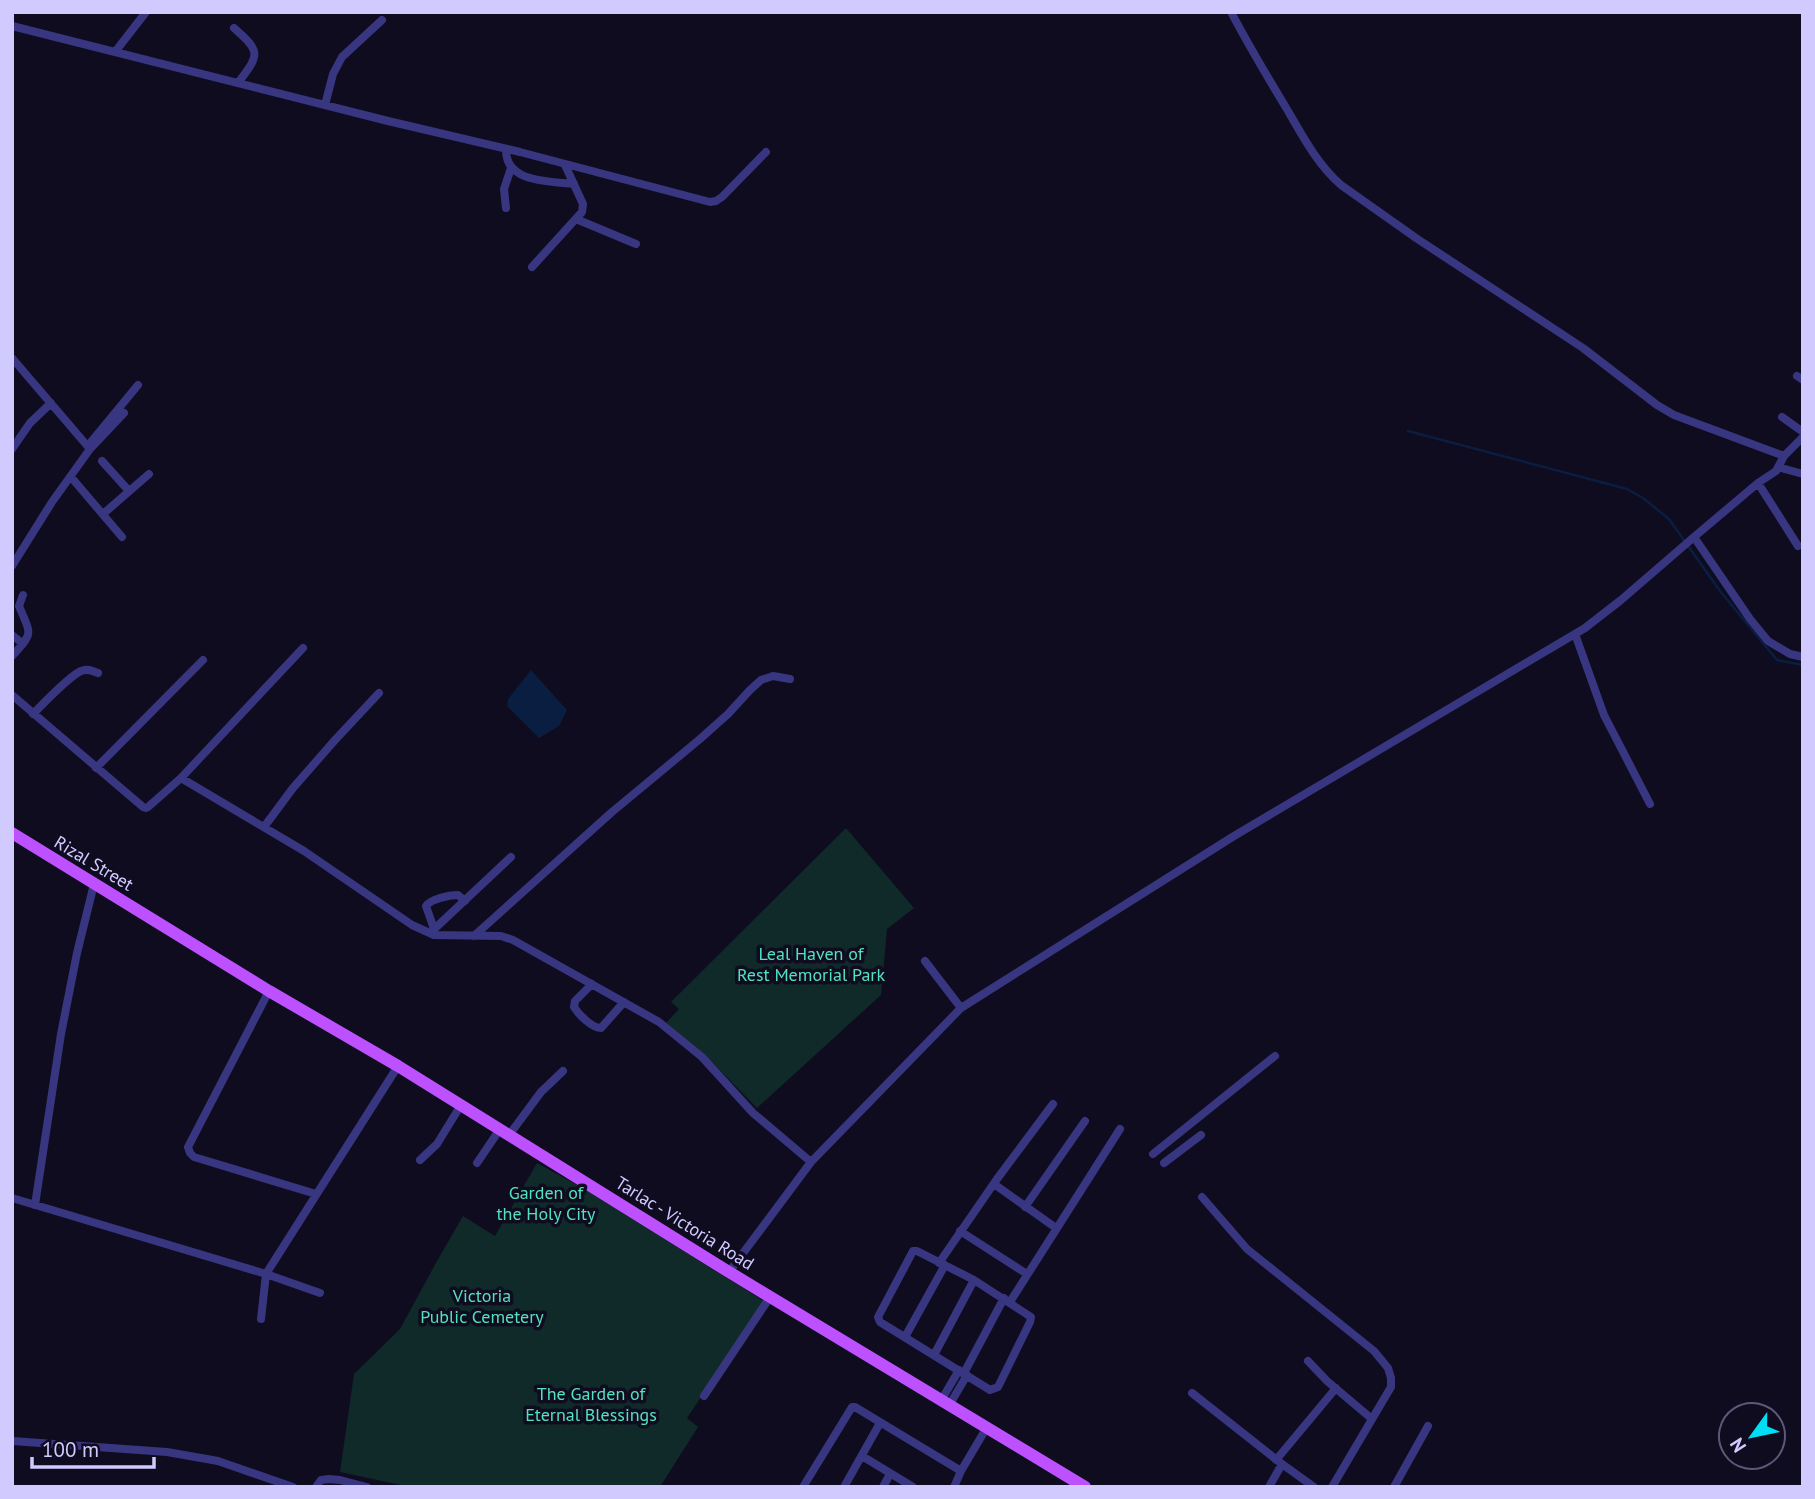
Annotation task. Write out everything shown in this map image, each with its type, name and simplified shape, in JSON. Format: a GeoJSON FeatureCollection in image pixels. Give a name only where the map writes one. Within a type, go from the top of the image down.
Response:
{"type":"FeatureCollection","features":[{"type":"Feature","properties":{"kind":"main road","name":"Rizal Street"},"geometry":{"type":"LineString","coordinates":[[12,833],[159,923]]}},
{"type":"Feature","properties":{"kind":"main road","name":"Tarlac - Victoria Road"},"geometry":{"type":"LineString","coordinates":[[159,923],[398,1066],[729,1272],[1085,1487]]}},
{"type":"Feature","properties":{"kind":"street"},"geometry":{"type":"LineString","coordinates":[[115,52],[146,12]]}},
{"type":"Feature","properties":{"kind":"street"},"geometry":{"type":"LineString","coordinates":[[1231,12],[1265,74],[1331,177],[1405,231],[1583,348],[1657,405],[1688,422],[1784,456]]}},
{"type":"Feature","properties":{"kind":"street"},"geometry":{"type":"LineString","coordinates":[[325,104],[333,74],[342,57],[382,20]]}},
{"type":"Feature","properties":{"kind":"street"},"geometry":{"type":"LineString","coordinates":[[12,26],[710,202],[722,197],[766,152]]}},
{"type":"Feature","properties":{"kind":"street"},"geometry":{"type":"LineString","coordinates":[[234,28],[255,52],[253,62],[238,83]]}},
{"type":"Feature","properties":{"kind":"street"},"geometry":{"type":"LineString","coordinates":[[506,149],[507,162],[511,169],[530,178],[574,184]]}},
{"type":"Feature","properties":{"kind":"street"},"geometry":{"type":"LineString","coordinates":[[532,267],[582,212],[583,204],[565,165]]}},
{"type":"Feature","properties":{"kind":"street"},"geometry":{"type":"LineString","coordinates":[[506,208],[505,189],[511,169]]}},
{"type":"Feature","properties":{"kind":"street"},"geometry":{"type":"LineString","coordinates":[[576,219],[636,244]]}},
{"type":"Feature","properties":{"kind":"street"},"geometry":{"type":"LineString","coordinates":[[12,358],[89,448]]}},
{"type":"Feature","properties":{"kind":"street"},"geometry":{"type":"LineString","coordinates":[[12,566],[96,434],[138,385]]}},
{"type":"Feature","properties":{"kind":"street"},"geometry":{"type":"LineString","coordinates":[[12,449],[30,424],[51,403]]}},
{"type":"Feature","properties":{"kind":"street"},"geometry":{"type":"LineString","coordinates":[[89,448],[124,413]]}},
{"type":"Feature","properties":{"kind":"street"},"geometry":{"type":"LineString","coordinates":[[1782,417],[1803,432]]}},
{"type":"Feature","properties":{"kind":"street"},"geometry":{"type":"LineString","coordinates":[[729,1272],[811,1162],[961,1008],[1234,836],[1575,634],[1621,600],[1778,467],[1784,456],[1803,437]]}},
{"type":"Feature","properties":{"kind":"street"},"geometry":{"type":"LineString","coordinates":[[102,461],[129,491]]}},
{"type":"Feature","properties":{"kind":"street"},"geometry":{"type":"LineString","coordinates":[[1778,467],[1803,474]]}},
{"type":"Feature","properties":{"kind":"street"},"geometry":{"type":"LineString","coordinates":[[103,514],[149,474]]}},
{"type":"Feature","properties":{"kind":"street"},"geometry":{"type":"LineString","coordinates":[[71,477],[122,537]]}},
{"type":"Feature","properties":{"kind":"street"},"geometry":{"type":"LineString","coordinates":[[1758,483],[1798,547]]}},
{"type":"Feature","properties":{"kind":"street"},"geometry":{"type":"LineString","coordinates":[[1694,537],[1749,619],[1768,641],[1790,654],[1803,657]]}},
{"type":"Feature","properties":{"kind":"street"},"geometry":{"type":"LineString","coordinates":[[12,656],[27,639],[29,629],[19,606],[23,596]]}},
{"type":"Feature","properties":{"kind":"street"},"geometry":{"type":"LineString","coordinates":[[1575,634],[1604,715],[1650,804]]}},
{"type":"Feature","properties":{"kind":"street"},"geometry":{"type":"LineString","coordinates":[[12,635],[23,644]]}},
{"type":"Feature","properties":{"kind":"street"},"geometry":{"type":"LineString","coordinates":[[12,695],[146,808],[181,778],[303,648]]}},
{"type":"Feature","properties":{"kind":"street"},"geometry":{"type":"LineString","coordinates":[[96,768],[203,660]]}},
{"type":"Feature","properties":{"kind":"street"},"geometry":{"type":"LineString","coordinates":[[33,714],[80,671],[99,673]]}},
{"type":"Feature","properties":{"kind":"street"},"geometry":{"type":"LineString","coordinates":[[474,936],[612,812],[700,739],[761,680],[773,676],[790,679]]}},
{"type":"Feature","properties":{"kind":"street"},"geometry":{"type":"LineString","coordinates":[[264,827],[293,788],[379,693]]}},
{"type":"Feature","properties":{"kind":"street"},"geometry":{"type":"LineString","coordinates":[[181,778],[304,851],[412,925],[432,931]]}},
{"type":"Feature","properties":{"kind":"street"},"geometry":{"type":"LineString","coordinates":[[432,931],[511,857]]}},
{"type":"Feature","properties":{"kind":"street"},"geometry":{"type":"LineString","coordinates":[[35,1205],[61,1034],[94,884]]}},
{"type":"Feature","properties":{"kind":"street"},"geometry":{"type":"LineString","coordinates":[[465,901],[458,895],[452,895],[429,902],[425,906],[434,935],[501,936],[513,940],[659,1022],[702,1057],[753,1113],[811,1162]]}},
{"type":"Feature","properties":{"kind":"street"},"geometry":{"type":"LineString","coordinates":[[925,961],[961,1008]]}},
{"type":"Feature","properties":{"kind":"street"},"geometry":{"type":"LineString","coordinates":[[592,984],[576,1001],[574,1007],[596,1028],[601,1028],[624,1002]]}},
{"type":"Feature","properties":{"kind":"street"},"geometry":{"type":"LineString","coordinates":[[269,990],[188,1150],[194,1157],[316,1194]]}},
{"type":"Feature","properties":{"kind":"street"},"geometry":{"type":"LineString","coordinates":[[1153,1154],[1275,1056]]}},
{"type":"Feature","properties":{"kind":"street"},"geometry":{"type":"LineString","coordinates":[[261,1319],[266,1274],[398,1066]]}},
{"type":"Feature","properties":{"kind":"street"},"geometry":{"type":"LineString","coordinates":[[477,1163],[563,1071]]}},
{"type":"Feature","properties":{"kind":"street"},"geometry":{"type":"LineString","coordinates":[[905,1337],[960,1231],[1053,1104]]}},
{"type":"Feature","properties":{"kind":"street"},"geometry":{"type":"LineString","coordinates":[[420,1160],[437,1144],[461,1105]]}},
{"type":"Feature","properties":{"kind":"street"},"geometry":{"type":"LineString","coordinates":[[1025,1207],[1085,1121]]}},
{"type":"Feature","properties":{"kind":"street"},"geometry":{"type":"LineString","coordinates":[[946,1402],[1007,1300],[1027,1274],[1120,1129]]}},
{"type":"Feature","properties":{"kind":"street"},"geometry":{"type":"LineString","coordinates":[[1164,1163],[1201,1135]]}},
{"type":"Feature","properties":{"kind":"street"},"geometry":{"type":"LineString","coordinates":[[994,1184],[1056,1228]]}},
{"type":"Feature","properties":{"kind":"street"},"geometry":{"type":"LineString","coordinates":[[1202,1197],[1247,1249],[1367,1345],[1385,1365],[1391,1378],[1391,1387],[1332,1487]]}},
{"type":"Feature","properties":{"kind":"street"},"geometry":{"type":"LineString","coordinates":[[12,1198],[266,1274],[320,1293]]}},
{"type":"Feature","properties":{"kind":"street"},"geometry":{"type":"LineString","coordinates":[[960,1231],[1027,1274]]}},
{"type":"Feature","properties":{"kind":"street"},"geometry":{"type":"LineString","coordinates":[[913,1251],[974,1280],[1031,1317],[998,1387],[990,1390],[883,1325],[878,1317],[913,1251]]}},
{"type":"Feature","properties":{"kind":"street"},"geometry":{"type":"LineString","coordinates":[[934,1355],[974,1280]]}},
{"type":"Feature","properties":{"kind":"street"},"geometry":{"type":"LineString","coordinates":[[704,1396],[770,1297]]}},
{"type":"Feature","properties":{"kind":"street"},"geometry":{"type":"LineString","coordinates":[[1308,1361],[1372,1419]]}},
{"type":"Feature","properties":{"kind":"street"},"geometry":{"type":"LineString","coordinates":[[1269,1487],[1279,1462],[1336,1388]]}},
{"type":"Feature","properties":{"kind":"street"},"geometry":{"type":"LineString","coordinates":[[1192,1393],[1314,1487]]}},
{"type":"Feature","properties":{"kind":"street"},"geometry":{"type":"LineString","coordinates":[[803,1487],[852,1407],[961,1471]]}},
{"type":"Feature","properties":{"kind":"street"},"geometry":{"type":"LineString","coordinates":[[844,1487],[880,1423]]}},
{"type":"Feature","properties":{"kind":"street"},"geometry":{"type":"LineString","coordinates":[[1394,1487],[1428,1426]]}},
{"type":"Feature","properties":{"kind":"street"},"geometry":{"type":"LineString","coordinates":[[954,1487],[987,1427]]}},
{"type":"Feature","properties":{"kind":"street"},"geometry":{"type":"LineString","coordinates":[[12,1441],[167,1452],[218,1461],[293,1487]]}},
{"type":"Feature","properties":{"kind":"street"},"geometry":{"type":"LineString","coordinates":[[862,1456],[913,1487]]}},
{"type":"Feature","properties":{"kind":"street"},"geometry":{"type":"LineString","coordinates":[[883,1487],[890,1474]]}},
{"type":"Feature","properties":{"kind":"street"},"geometry":{"type":"LineString","coordinates":[[316,1487],[321,1480],[329,1479],[367,1487]]}},
{"type":"Feature","properties":{"kind":"green space","name":"Leal Haven of Rest Memorial Park"},"geometry":{"type":"Polygon","coordinates":[[[846,828],[914,908],[887,929],[881,995],[757,1108],[705,1055],[666,1023],[679,1009],[671,1002],[846,828]]]}},
{"type":"Feature","properties":{"kind":"green space","name":"The Garden of Eternal Blessings"},"geometry":{"type":"Polygon","coordinates":[[[537,1163],[590,1192],[765,1302],[687,1418],[698,1427],[660,1487],[410,1487],[340,1472],[354,1374],[400,1329],[463,1216],[495,1236],[537,1163]]]}},
{"type":"Feature","properties":{"kind":"water"},"geometry":{"type":"Polygon","coordinates":[[[531,670],[567,710],[559,726],[539,738],[507,706],[508,699],[531,670]]]}},
{"type":"Feature","properties":{"kind":"waterway"},"geometry":{"type":"LineString","coordinates":[[1408,431],[1627,489],[1643,498],[1669,519],[1720,591],[1777,660],[1803,665]]}},
{"type":"Feature","properties":{"kind":"park label","name":"Garden of the Holy City"},"geometry":{"type":"Point","coordinates":[546,1202]}},
{"type":"Feature","properties":{"kind":"park label","name":"Victoria Public Cemetery"},"geometry":{"type":"Point","coordinates":[482,1305]}}]}
